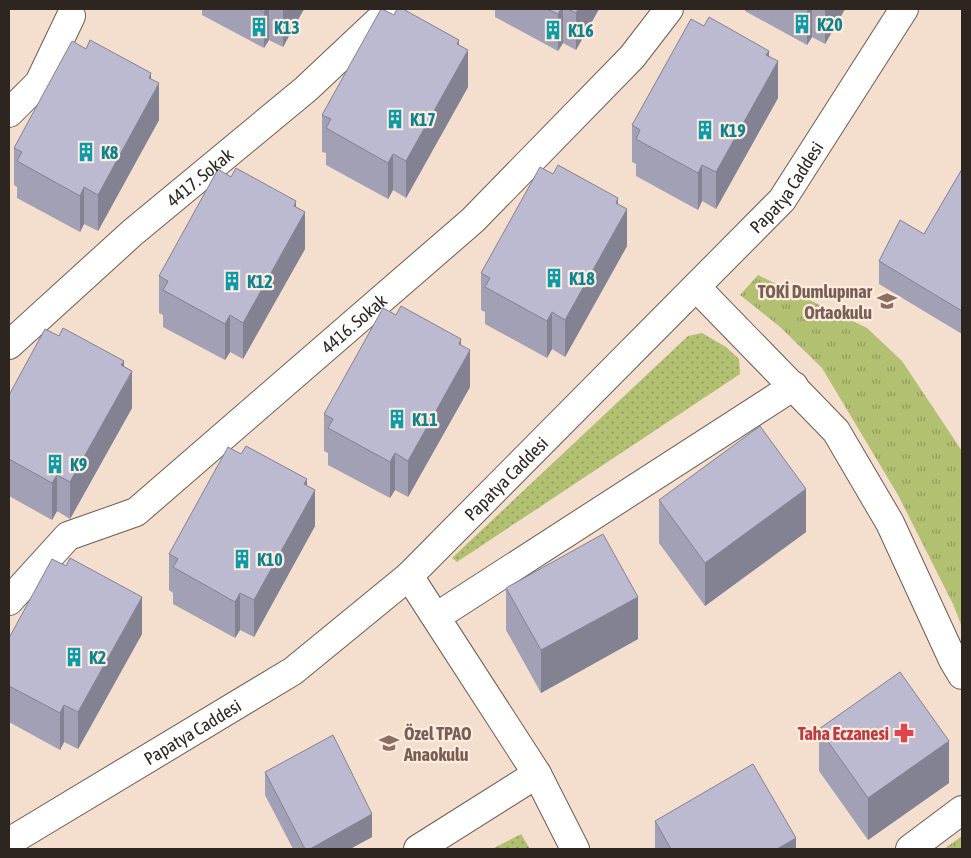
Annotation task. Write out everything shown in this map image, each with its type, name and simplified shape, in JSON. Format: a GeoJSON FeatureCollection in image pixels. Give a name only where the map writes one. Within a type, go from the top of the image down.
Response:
{"type":"FeatureCollection","features":[{"type":"Feature","properties":{"kind":"street","name":"4417. Sokak"},"geometry":{"type":"LineString","coordinates":[[9,345],[132,234],[306,89],[391,9]]}},
{"type":"Feature","properties":{"kind":"street","name":"4416. Sokak"},"geometry":{"type":"LineString","coordinates":[[9,601],[68,536],[136,512],[473,220],[632,57],[670,9]]}},
{"type":"Feature","properties":{"kind":"street","name":"Papatya Caddesi"},"geometry":{"type":"LineString","coordinates":[[9,842],[293,671],[409,576],[782,200],[904,9]]}},
{"type":"Feature","properties":{"kind":"street"},"geometry":{"type":"LineString","coordinates":[[9,113],[40,83],[71,16]]}},
{"type":"Feature","properties":{"kind":"street"},"geometry":{"type":"LineString","coordinates":[[696,287],[836,430],[890,523],[953,660],[962,675]]}},
{"type":"Feature","properties":{"kind":"street"},"geometry":{"type":"LineString","coordinates":[[436,617],[794,386]]}},
{"type":"Feature","properties":{"kind":"street"},"geometry":{"type":"LineString","coordinates":[[409,576],[537,774],[575,849]]}},
{"type":"Feature","properties":{"kind":"street"},"geometry":{"type":"LineString","coordinates":[[418,849],[537,774]]}},
{"type":"Feature","properties":{"kind":"street"},"geometry":{"type":"LineString","coordinates":[[910,849],[962,810]]}},
{"type":"Feature","properties":{"kind":"green space"},"geometry":{"type":"Polygon","coordinates":[[[758,275],[867,328],[902,361],[962,451],[962,627],[953,604],[898,495],[822,368],[779,326],[740,295],[758,275]]]}},
{"type":"Feature","properties":{"kind":"green space"},"geometry":{"type":"Polygon","coordinates":[[[702,333],[726,347],[739,359],[740,374],[457,562],[452,558],[688,336],[702,333]]]}},
{"type":"Feature","properties":{"kind":"green space"},"geometry":{"type":"Polygon","coordinates":[[[521,834],[530,849],[492,849],[521,834]]]}},
{"type":"Feature","properties":{"kind":"green space"},"geometry":{"type":"Polygon","coordinates":[[[962,836],[962,849],[944,849],[962,836]]]}},
{"type":"Feature","properties":{"kind":"building","name":"K17"},"geometry":{"type":"Polygon","coordinates":[[[381,9],[394,15],[397,9],[403,9],[459,40],[457,44],[468,50],[406,161],[393,154],[388,163],[326,128],[331,119],[322,115],[381,9]]]}},
{"type":"Feature","properties":{"kind":"building"},"geometry":{"type":"Polygon","coordinates":[[[547,9],[561,9],[558,14],[547,9]]]}},
{"type":"Feature","properties":{"kind":"building"},"geometry":{"type":"Polygon","coordinates":[[[568,9],[578,9],[576,13],[568,9]]]}},
{"type":"Feature","properties":{"kind":"building","name":"K19"},"geometry":{"type":"Polygon","coordinates":[[[709,17],[769,51],[766,55],[778,61],[716,172],[702,165],[698,173],[636,139],[640,130],[632,125],[691,19],[704,26],[709,17]]]}},
{"type":"Feature","properties":{"kind":"building","name":"K8"},"geometry":{"type":"Polygon","coordinates":[[[90,40],[151,73],[149,78],[159,83],[98,195],[84,187],[80,196],[17,161],[22,152],[14,148],[72,41],[86,49],[90,40]]]}},
{"type":"Feature","properties":{"kind":"building","name":"K18"},"geometry":{"type":"Polygon","coordinates":[[[558,165],[618,198],[616,203],[627,209],[565,320],[552,312],[547,321],[485,287],[490,278],[481,273],[540,167],[553,174],[558,165]]]}},
{"type":"Feature","properties":{"kind":"building","name":"K12"},"geometry":{"type":"Polygon","coordinates":[[[236,168],[296,201],[294,206],[305,212],[243,323],[230,315],[225,324],[163,290],[168,281],[159,276],[218,169],[231,177],[236,168]]]}},
{"type":"Feature","properties":{"kind":"building"},"geometry":{"type":"Polygon","coordinates":[[[962,169],[962,311],[879,261],[900,220],[924,234],[962,169]]]}},
{"type":"Feature","properties":{"kind":"building","name":"K11"},"geometry":{"type":"Polygon","coordinates":[[[401,306],[461,339],[459,344],[470,350],[408,461],[395,453],[390,462],[328,428],[333,419],[324,414],[383,308],[396,315],[401,306]]]}},
{"type":"Feature","properties":{"kind":"building","name":"K9"},"geometry":{"type":"Polygon","coordinates":[[[63,328],[124,361],[121,365],[132,371],[70,482],[57,475],[52,483],[9,459],[9,395],[45,329],[59,336],[63,328]]]}},
{"type":"Feature","properties":{"kind":"building"},"geometry":{"type":"Polygon","coordinates":[[[760,426],[806,489],[705,563],[659,500],[760,426]]]}},
{"type":"Feature","properties":{"kind":"building","name":"K10"},"geometry":{"type":"Polygon","coordinates":[[[246,446],[307,479],[304,484],[315,490],[254,600],[240,593],[235,602],[173,567],[178,559],[169,554],[228,447],[241,454],[246,446]]]}},
{"type":"Feature","properties":{"kind":"building"},"geometry":{"type":"Polygon","coordinates":[[[603,534],[638,597],[541,650],[506,588],[603,534]]]}},
{"type":"Feature","properties":{"kind":"building","name":"K2"},"geometry":{"type":"Polygon","coordinates":[[[70,558],[142,597],[78,712],[64,705],[60,713],[9,686],[9,638],[52,559],[66,566],[70,558]]]}},
{"type":"Feature","properties":{"kind":"building"},"geometry":{"type":"Polygon","coordinates":[[[900,672],[949,741],[868,798],[819,729],[900,672]]]}},
{"type":"Feature","properties":{"kind":"building"},"geometry":{"type":"Polygon","coordinates":[[[333,735],[372,814],[310,849],[305,849],[265,772],[333,735]]]}},
{"type":"Feature","properties":{"kind":"building"},"geometry":{"type":"Polygon","coordinates":[[[753,764],[796,838],[777,849],[671,849],[655,821],[753,764]]]}},
{"type":"Feature","properties":{"kind":"place","name":"K20"},"geometry":{"type":"Point","coordinates":[802,24]}},
{"type":"Feature","properties":{"kind":"place","name":"K13"},"geometry":{"type":"Point","coordinates":[259,27]}},
{"type":"Feature","properties":{"kind":"place","name":"K16"},"geometry":{"type":"Point","coordinates":[553,30]}},
{"type":"Feature","properties":{"kind":"place","name":"K17"},"geometry":{"type":"Point","coordinates":[395,119]}},
{"type":"Feature","properties":{"kind":"place","name":"K19"},"geometry":{"type":"Point","coordinates":[705,130]}},
{"type":"Feature","properties":{"kind":"place","name":"K8"},"geometry":{"type":"Point","coordinates":[86,152]}},
{"type":"Feature","properties":{"kind":"place","name":"K18"},"geometry":{"type":"Point","coordinates":[554,278]}},
{"type":"Feature","properties":{"kind":"place","name":"K12"},"geometry":{"type":"Point","coordinates":[232,281]}},
{"type":"Feature","properties":{"kind":"place","name":"TOKİ Dumlupınar Ortaokulu"},"geometry":{"type":"Point","coordinates":[887,301]}},
{"type":"Feature","properties":{"kind":"place","name":"K11"},"geometry":{"type":"Point","coordinates":[397,419]}},
{"type":"Feature","properties":{"kind":"place","name":"K9"},"geometry":{"type":"Point","coordinates":[55,464]}},
{"type":"Feature","properties":{"kind":"place","name":"K10"},"geometry":{"type":"Point","coordinates":[242,559]}},
{"type":"Feature","properties":{"kind":"place","name":"K2"},"geometry":{"type":"Point","coordinates":[74,657]}},
{"type":"Feature","properties":{"kind":"place","name":"Taha Eczanesi"},"geometry":{"type":"Point","coordinates":[904,733]}},
{"type":"Feature","properties":{"kind":"place","name":"Özel TPAO Anaokulu"},"geometry":{"type":"Point","coordinates":[389,743]}}]}
